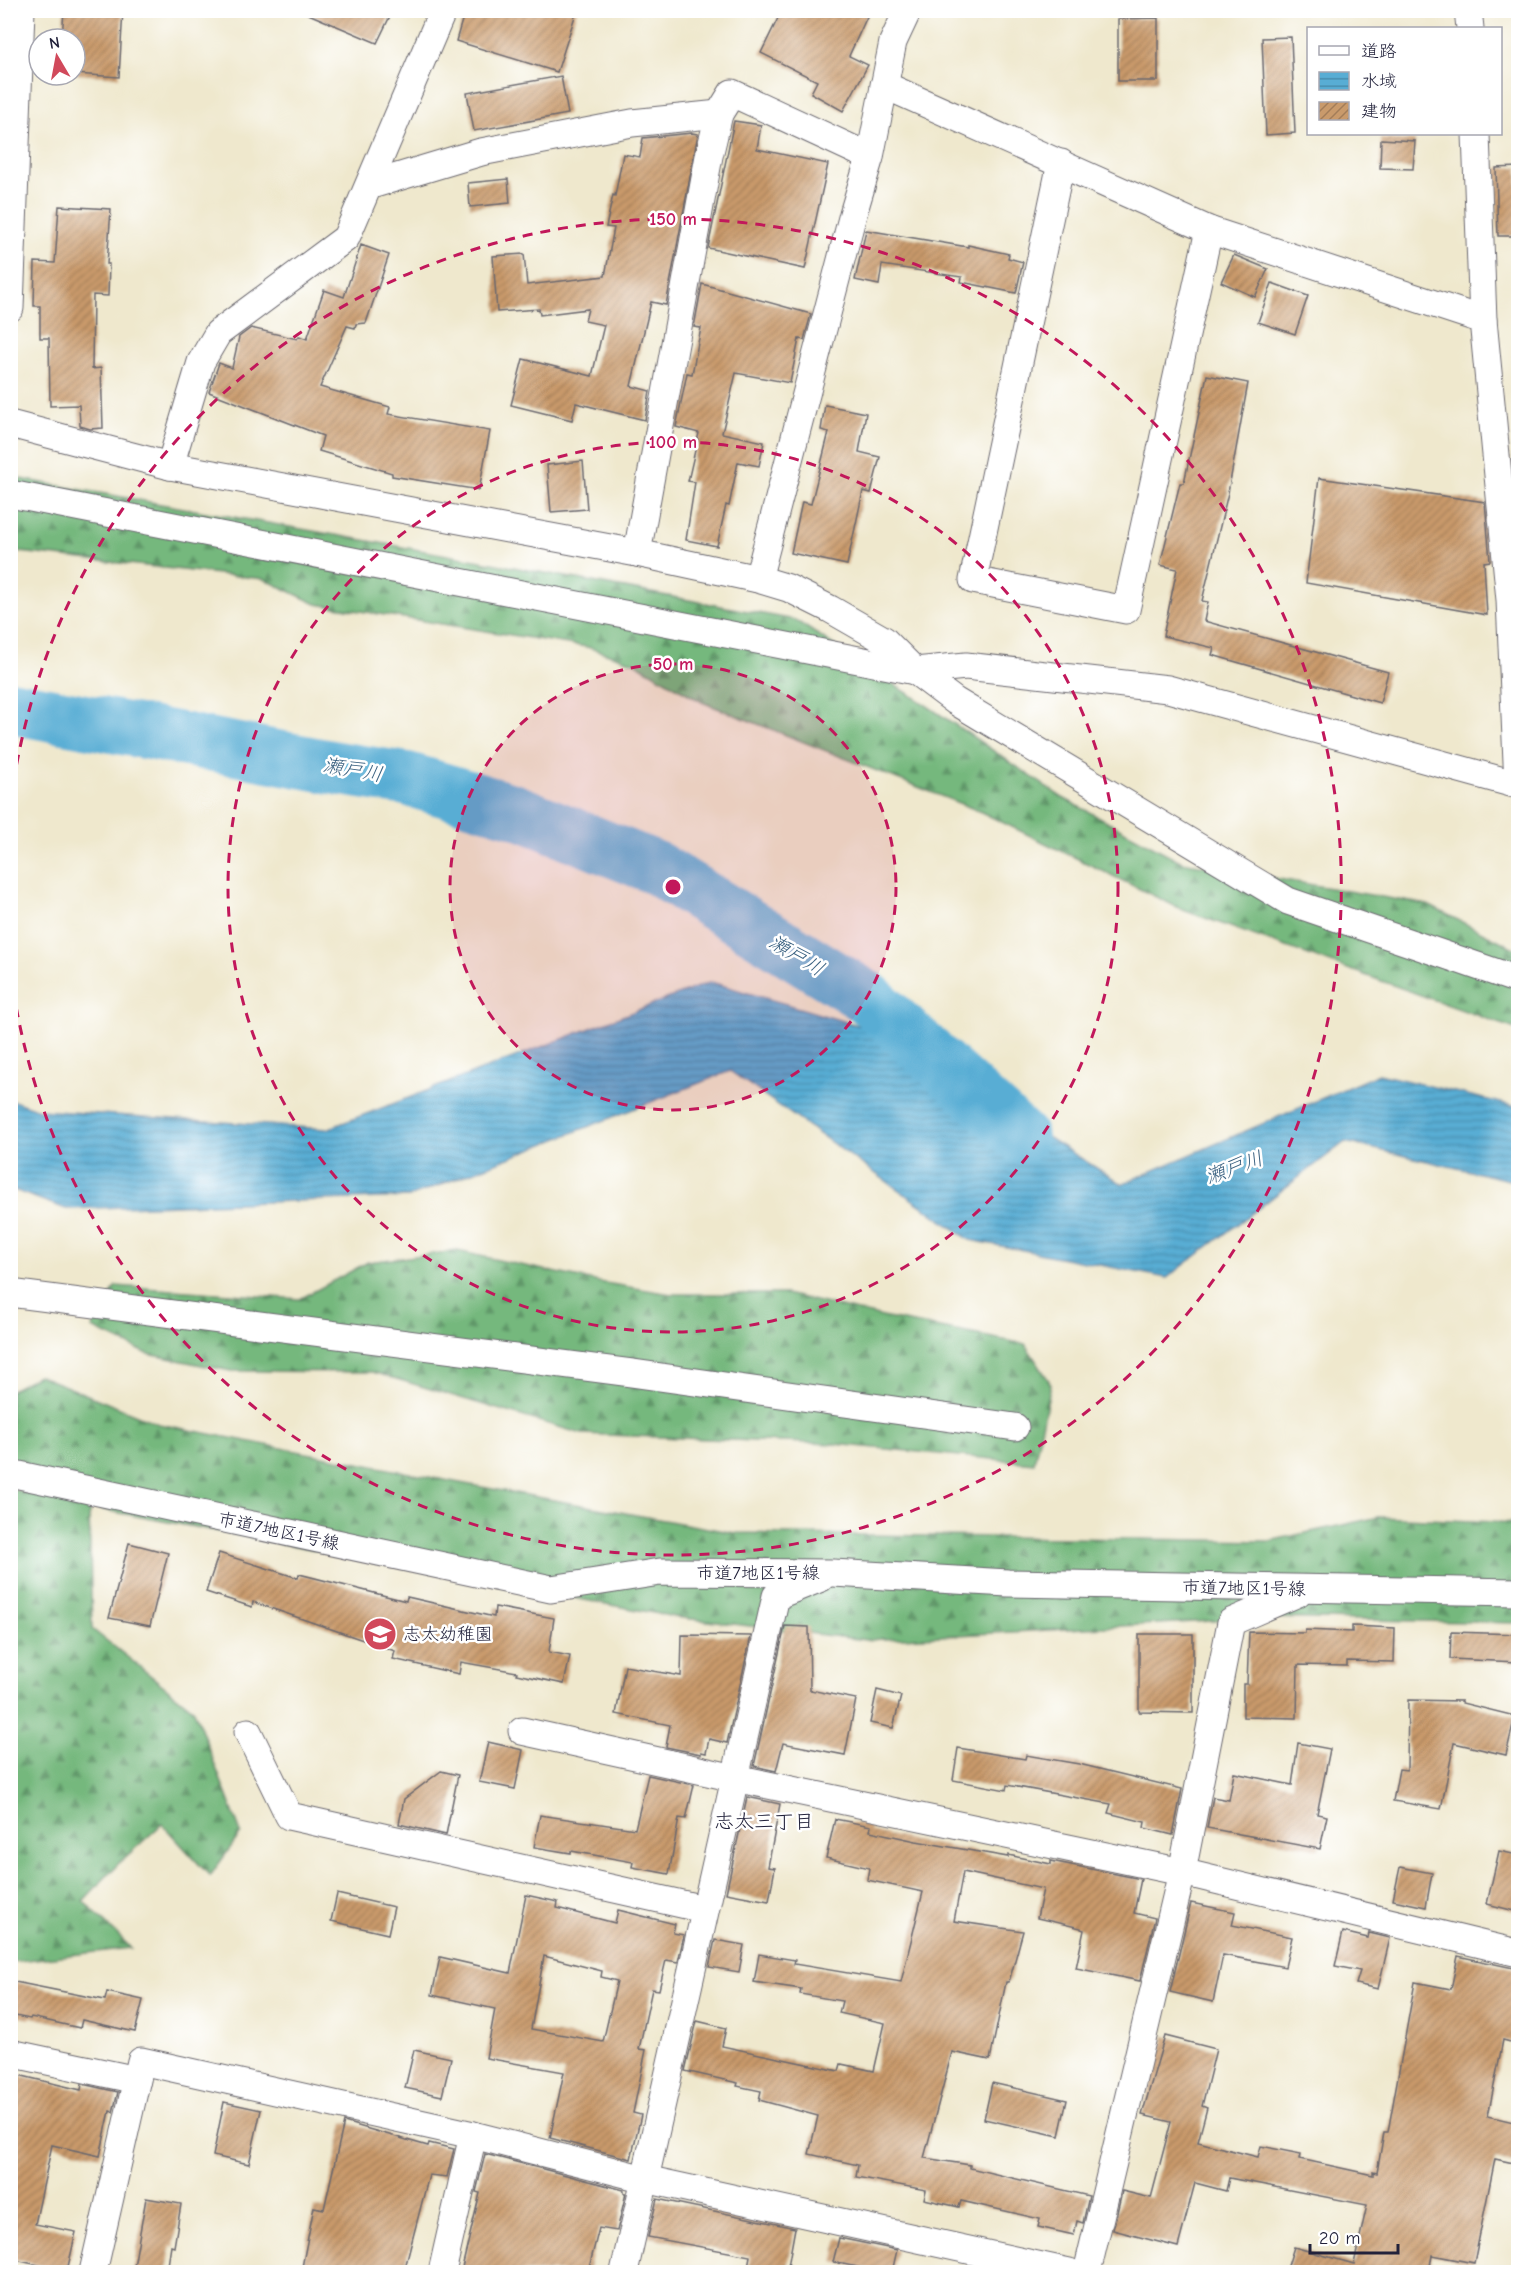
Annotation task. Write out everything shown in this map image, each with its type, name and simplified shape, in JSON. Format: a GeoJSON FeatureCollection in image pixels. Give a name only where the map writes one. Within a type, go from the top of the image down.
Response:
{"type":"FeatureCollection","features":[{"type":"Feature","properties":{"kind":"street"},"geometry":{"type":"LineString","coordinates":[[10,308],[14,96],[21,10]]}},
{"type":"Feature","properties":{"kind":"street"},"geometry":{"type":"LineString","coordinates":[[170,466],[201,362],[218,333],[346,238],[371,184],[443,10]]}},
{"type":"Feature","properties":{"kind":"street"},"geometry":{"type":"LineString","coordinates":[[758,579],[853,214],[870,157],[893,42],[908,10]]}},
{"type":"Feature","properties":{"kind":"street"},"geometry":{"type":"LineString","coordinates":[[1468,10],[1470,27]]}},
{"type":"Feature","properties":{"kind":"street"},"geometry":{"type":"LineString","coordinates":[[884,86],[1209,230],[1483,320]]}},
{"type":"Feature","properties":{"kind":"street"},"geometry":{"type":"LineString","coordinates":[[637,553],[709,156],[719,114],[732,93],[870,157]]}},
{"type":"Feature","properties":{"kind":"street"},"geometry":{"type":"LineString","coordinates":[[371,184],[481,152],[632,123],[719,114]]}},
{"type":"Feature","properties":{"kind":"street"},"geometry":{"type":"LineString","coordinates":[[10,494],[915,671],[966,666],[1168,689],[1518,785],[1514,601],[1483,320],[1476,135]]}},
{"type":"Feature","properties":{"kind":"street"},"geometry":{"type":"LineString","coordinates":[[1061,163],[973,580],[1126,610],[1209,230]]}},
{"type":"Feature","properties":{"kind":"street"},"geometry":{"type":"LineString","coordinates":[[10,424],[170,466],[637,553],[758,579],[788,588],[884,640],[915,671],[955,701],[1288,901],[1518,980]]}},
{"type":"Feature","properties":{"kind":"street"},"geometry":{"type":"LineString","coordinates":[[10,1293],[632,1373],[1015,1427]]}},
{"type":"Feature","properties":{"kind":"street","name":"市道7地区1号線"},"geometry":{"type":"LineString","coordinates":[[10,1473],[551,1589],[660,1572],[833,1573],[1008,1583],[1518,1592]]}},
{"type":"Feature","properties":{"kind":"street"},"geometry":{"type":"LineString","coordinates":[[624,2272],[776,1596],[833,1573]]}},
{"type":"Feature","properties":{"kind":"street"},"geometry":{"type":"LineString","coordinates":[[1087,2272],[1182,1872],[1231,1622],[1307,1589]]}},
{"type":"Feature","properties":{"kind":"street"},"geometry":{"type":"LineString","coordinates":[[522,1731],[1182,1872],[1518,1953]]}},
{"type":"Feature","properties":{"kind":"street"},"geometry":{"type":"LineString","coordinates":[[248,1732],[289,1816],[704,1910]]}},
{"type":"Feature","properties":{"kind":"street"},"geometry":{"type":"LineString","coordinates":[[10,2053],[137,2080]]}},
{"type":"Feature","properties":{"kind":"street"},"geometry":{"type":"LineString","coordinates":[[93,2272],[141,2061],[473,2135],[645,2179],[1069,2272]]}},
{"type":"Feature","properties":{"kind":"street"},"geometry":{"type":"LineString","coordinates":[[442,2272],[473,2135]]}},
{"type":"Feature","properties":{"kind":"green space"},"geometry":{"type":"Polygon","coordinates":[[[10,477],[795,620],[1063,798],[1182,862],[1428,905],[1518,950],[1518,1030],[1183,910],[979,811],[702,702],[634,662],[587,647],[316,604],[264,579],[11,551],[10,477]]]}},
{"type":"Feature","properties":{"kind":"green space"},"geometry":{"type":"Polygon","coordinates":[[[457,1251],[599,1282],[671,1294],[786,1294],[887,1318],[1025,1344],[1051,1384],[1034,1463],[834,1444],[582,1434],[373,1372],[231,1371],[148,1354],[92,1328],[116,1286],[300,1299],[368,1262],[457,1251]]]}},
{"type":"Feature","properties":{"kind":"green space"},"geometry":{"type":"Polygon","coordinates":[[[38,1375],[159,1424],[460,1483],[735,1533],[1269,1541],[1379,1517],[1518,1523],[1518,1623],[1267,1618],[866,1640],[675,1617],[99,1509],[11,1462],[10,1391],[38,1375]]]}},
{"type":"Feature","properties":{"kind":"green space"},"geometry":{"type":"Polygon","coordinates":[[[11,1489],[57,1499],[89,1510],[92,1629],[194,1710],[241,1833],[210,1876],[162,1824],[120,1862],[83,1901],[131,1948],[11,1962],[11,1489]]]}},
{"type":"Feature","properties":{"kind":"water"},"geometry":{"type":"Polygon","coordinates":[[[711,982],[877,1031],[1122,1184],[1379,1074],[1518,1107],[1518,1182],[1345,1142],[1167,1278],[970,1240],[730,1071],[409,1197],[66,1209],[11,1189],[11,1100],[39,1110],[327,1129],[711,982]]]}},
{"type":"Feature","properties":{"kind":"building"},"geometry":{"type":"Polygon","coordinates":[[[64,10],[123,10],[119,77],[87,75],[87,27],[63,27],[64,10]]]}},
{"type":"Feature","properties":{"kind":"building"},"geometry":{"type":"Polygon","coordinates":[[[299,10],[393,10],[377,43],[299,10]]]}},
{"type":"Feature","properties":{"kind":"building"},"geometry":{"type":"Polygon","coordinates":[[[465,10],[577,10],[557,72],[456,41],[465,10]]]}},
{"type":"Feature","properties":{"kind":"building"},"geometry":{"type":"Polygon","coordinates":[[[782,10],[870,10],[849,56],[868,65],[843,111],[811,93],[817,81],[761,53],[782,10]]]}},
{"type":"Feature","properties":{"kind":"building"},"geometry":{"type":"Polygon","coordinates":[[[1158,18],[1158,81],[1118,81],[1118,19],[1158,18]]]}},
{"type":"Feature","properties":{"kind":"building"},"geometry":{"type":"Polygon","coordinates":[[[1291,37],[1295,133],[1266,135],[1262,38],[1291,37]]]}},
{"type":"Feature","properties":{"kind":"building"},"geometry":{"type":"Polygon","coordinates":[[[561,76],[568,114],[474,131],[467,93],[561,76]]]}},
{"type":"Feature","properties":{"kind":"building"},"geometry":{"type":"Polygon","coordinates":[[[734,121],[761,125],[757,149],[828,164],[805,269],[708,248],[734,121]]]}},
{"type":"Feature","properties":{"kind":"building"},"geometry":{"type":"Polygon","coordinates":[[[698,134],[666,305],[651,302],[631,386],[650,391],[645,420],[576,403],[572,420],[511,405],[523,359],[592,376],[604,325],[585,321],[588,309],[540,315],[539,309],[497,312],[493,256],[524,254],[527,285],[605,276],[614,228],[606,227],[623,154],[640,157],[643,138],[698,134]]]}},
{"type":"Feature","properties":{"kind":"building"},"geometry":{"type":"Polygon","coordinates":[[[1381,139],[1415,141],[1413,169],[1380,168],[1381,139]]]}},
{"type":"Feature","properties":{"kind":"building"},"geometry":{"type":"Polygon","coordinates":[[[1518,167],[1518,236],[1498,236],[1496,168],[1518,167]]]}},
{"type":"Feature","properties":{"kind":"building"},"geometry":{"type":"Polygon","coordinates":[[[508,179],[510,203],[470,207],[468,183],[508,179]]]}},
{"type":"Feature","properties":{"kind":"building"},"geometry":{"type":"Polygon","coordinates":[[[59,206],[111,209],[107,264],[109,264],[108,296],[93,295],[92,369],[101,368],[103,428],[90,429],[80,426],[79,405],[50,406],[49,338],[40,338],[40,306],[34,306],[35,262],[55,263],[59,206]]]}},
{"type":"Feature","properties":{"kind":"building"},"geometry":{"type":"Polygon","coordinates":[[[866,230],[968,247],[968,245],[1009,254],[1008,258],[1023,262],[1016,293],[961,282],[962,277],[882,265],[879,285],[855,280],[866,230]]]}},
{"type":"Feature","properties":{"kind":"building"},"geometry":{"type":"Polygon","coordinates":[[[361,245],[389,255],[366,323],[356,324],[355,328],[347,326],[320,387],[390,407],[388,414],[490,431],[479,490],[392,476],[392,473],[319,451],[323,436],[209,392],[219,363],[232,368],[239,337],[251,328],[297,339],[299,336],[307,339],[324,290],[344,297],[361,245]]]}},
{"type":"Feature","properties":{"kind":"building"},"geometry":{"type":"Polygon","coordinates":[[[1234,255],[1268,269],[1255,297],[1221,282],[1234,255]]]}},
{"type":"Feature","properties":{"kind":"building"},"geometry":{"type":"Polygon","coordinates":[[[1272,283],[1308,296],[1295,334],[1258,322],[1272,283]]]}},
{"type":"Feature","properties":{"kind":"building"},"geometry":{"type":"Polygon","coordinates":[[[702,284],[811,314],[804,340],[799,339],[790,383],[736,373],[722,433],[764,442],[759,466],[738,462],[729,506],[726,505],[717,546],[686,540],[695,482],[688,481],[699,433],[676,427],[687,373],[692,374],[701,328],[694,327],[702,284]]]}},
{"type":"Feature","properties":{"kind":"building"},"geometry":{"type":"Polygon","coordinates":[[[1207,375],[1248,383],[1228,493],[1202,601],[1208,602],[1204,621],[1388,672],[1380,703],[1212,655],[1214,648],[1163,636],[1177,569],[1160,565],[1180,483],[1184,483],[1207,375]]]}},
{"type":"Feature","properties":{"kind":"building"},"geometry":{"type":"Polygon","coordinates":[[[825,405],[866,413],[859,452],[880,457],[871,493],[863,491],[847,565],[791,553],[802,502],[811,504],[829,432],[821,430],[825,405]]]}},
{"type":"Feature","properties":{"kind":"building"},"geometry":{"type":"Polygon","coordinates":[[[583,461],[587,509],[551,512],[547,465],[583,461]]]}},
{"type":"Feature","properties":{"kind":"building"},"geometry":{"type":"Polygon","coordinates":[[[1319,478],[1485,502],[1490,561],[1484,562],[1487,615],[1306,583],[1319,478]]]}},
{"type":"Feature","properties":{"kind":"building"},"geometry":{"type":"Polygon","coordinates":[[[129,1543],[168,1553],[150,1626],[109,1618],[129,1543]]]}},
{"type":"Feature","properties":{"kind":"building"},"geometry":{"type":"Polygon","coordinates":[[[219,1553],[298,1578],[299,1574],[406,1601],[407,1597],[494,1617],[495,1607],[554,1618],[549,1652],[570,1656],[564,1684],[516,1674],[517,1672],[461,1662],[459,1674],[393,1659],[395,1651],[253,1602],[252,1607],[206,1592],[219,1553]]]}},
{"type":"Feature","properties":{"kind":"building"},"geometry":{"type":"Polygon","coordinates":[[[785,1626],[809,1627],[810,1690],[856,1699],[845,1755],[783,1743],[776,1771],[754,1766],[785,1626]]]}},
{"type":"Feature","properties":{"kind":"building"},"geometry":{"type":"Polygon","coordinates":[[[1352,1626],[1395,1628],[1394,1662],[1347,1661],[1347,1666],[1298,1665],[1297,1718],[1243,1717],[1243,1684],[1247,1684],[1249,1632],[1305,1633],[1305,1630],[1352,1632],[1352,1626]]]}},
{"type":"Feature","properties":{"kind":"building"},"geometry":{"type":"Polygon","coordinates":[[[1451,1632],[1518,1634],[1518,1662],[1450,1659],[1451,1632]]]}},
{"type":"Feature","properties":{"kind":"building"},"geometry":{"type":"Polygon","coordinates":[[[1139,1634],[1193,1634],[1193,1713],[1139,1712],[1139,1634]]]}},
{"type":"Feature","properties":{"kind":"building"},"geometry":{"type":"Polygon","coordinates":[[[682,1635],[751,1636],[727,1743],[709,1739],[706,1753],[701,1752],[701,1754],[666,1747],[670,1725],[616,1714],[625,1666],[681,1676],[682,1635]]]}},
{"type":"Feature","properties":{"kind":"building"},"geometry":{"type":"Polygon","coordinates":[[[877,1690],[901,1696],[893,1728],[870,1723],[877,1690]]]}},
{"type":"Feature","properties":{"kind":"building"},"geometry":{"type":"Polygon","coordinates":[[[1408,1700],[1462,1701],[1462,1703],[1515,1716],[1506,1755],[1454,1743],[1441,1809],[1393,1801],[1399,1769],[1407,1770],[1408,1700]]]}},
{"type":"Feature","properties":{"kind":"building"},"geometry":{"type":"Polygon","coordinates":[[[488,1742],[523,1750],[515,1789],[479,1782],[488,1742]]]}},
{"type":"Feature","properties":{"kind":"building"},"geometry":{"type":"Polygon","coordinates":[[[1298,1743],[1330,1749],[1317,1814],[1327,1816],[1320,1849],[1207,1828],[1213,1797],[1229,1800],[1234,1773],[1292,1785],[1298,1743]]]}},
{"type":"Feature","properties":{"kind":"building"},"geometry":{"type":"Polygon","coordinates":[[[958,1748],[1025,1759],[1026,1755],[1079,1764],[1182,1789],[1173,1835],[1144,1828],[1145,1822],[1108,1813],[1111,1804],[1007,1785],[1006,1790],[953,1780],[958,1748]]]}},
{"type":"Feature","properties":{"kind":"building"},"geometry":{"type":"Polygon","coordinates":[[[441,1771],[458,1775],[446,1835],[399,1824],[404,1799],[441,1771]]]}},
{"type":"Feature","properties":{"kind":"building"},"geometry":{"type":"Polygon","coordinates":[[[648,1775],[694,1785],[686,1819],[679,1818],[669,1874],[632,1867],[633,1862],[534,1847],[540,1815],[635,1829],[648,1775]]]}},
{"type":"Feature","properties":{"kind":"building"},"geometry":{"type":"Polygon","coordinates":[[[747,1797],[780,1804],[768,1867],[775,1868],[769,1901],[726,1893],[747,1797]]]}},
{"type":"Feature","properties":{"kind":"building"},"geometry":{"type":"Polygon","coordinates":[[[835,1819],[871,1826],[870,1831],[916,1841],[1051,1864],[1051,1861],[1141,1879],[1134,1913],[1155,1918],[1140,1981],[1076,1968],[1084,1930],[1037,1918],[1043,1889],[963,1872],[954,1921],[1023,1931],[1009,1982],[1006,1982],[990,2060],[952,2052],[924,2158],[970,2165],[970,2168],[1089,2196],[1083,2223],[1077,2221],[1074,2235],[1038,2227],[1040,2219],[961,2201],[959,2207],[924,2199],[926,2190],[856,2177],[858,2165],[809,2154],[818,2116],[759,2100],[761,2091],[737,2086],[738,2083],[685,2071],[697,2021],[726,2028],[722,2046],[839,2071],[841,2064],[874,2071],[885,2023],[839,2013],[842,2001],[800,1994],[801,1989],[754,1982],[759,1954],[795,1960],[794,1964],[901,1982],[923,1892],[867,1880],[869,1868],[826,1858],[835,1819]]]}},
{"type":"Feature","properties":{"kind":"building"},"geometry":{"type":"Polygon","coordinates":[[[1499,1851],[1518,1855],[1518,1895],[1515,1911],[1487,1904],[1499,1851]]]}},
{"type":"Feature","properties":{"kind":"building"},"geometry":{"type":"Polygon","coordinates":[[[1400,1867],[1432,1873],[1426,1907],[1393,1900],[1400,1867]]]}},
{"type":"Feature","properties":{"kind":"building"},"geometry":{"type":"Polygon","coordinates":[[[337,1894],[394,1907],[388,1934],[331,1921],[337,1894]]]}},
{"type":"Feature","properties":{"kind":"building"},"geometry":{"type":"Polygon","coordinates":[[[526,1895],[558,1902],[557,1908],[615,1923],[618,1910],[675,1924],[673,1933],[684,1935],[678,1962],[666,1960],[659,1990],[652,1989],[639,2049],[646,2050],[633,2113],[641,2115],[631,2159],[550,2138],[564,2072],[486,2058],[495,2009],[432,1995],[440,1957],[510,1973],[526,1895]],[[544,1956],[531,2029],[603,2042],[617,1981],[601,1977],[602,1971],[544,1956]]]}},
{"type":"Feature","properties":{"kind":"building"},"geometry":{"type":"Polygon","coordinates":[[[1191,1903],[1235,1912],[1232,1925],[1292,1937],[1285,1967],[1223,1955],[1213,2002],[1170,1992],[1191,1903]]]}},
{"type":"Feature","properties":{"kind":"building"},"geometry":{"type":"Polygon","coordinates":[[[1343,1932],[1368,1938],[1369,1933],[1390,1938],[1378,1989],[1356,1984],[1360,1971],[1335,1966],[1343,1932]]]}},
{"type":"Feature","properties":{"kind":"building"},"geometry":{"type":"Polygon","coordinates":[[[715,1940],[744,1945],[739,1972],[709,1967],[715,1940]]]}},
{"type":"Feature","properties":{"kind":"building"},"geometry":{"type":"Polygon","coordinates":[[[1458,1956],[1518,1969],[1518,2044],[1503,2040],[1488,2116],[1518,2123],[1518,2164],[1495,2159],[1474,2263],[1432,2255],[1429,2272],[1286,2272],[1294,2247],[1354,2264],[1367,2205],[1229,2178],[1226,2191],[1195,2183],[1178,2247],[1113,2230],[1122,2191],[1151,2198],[1171,2122],[1142,2115],[1165,2036],[1216,2049],[1202,2106],[1207,2108],[1198,2142],[1258,2157],[1261,2146],[1301,2154],[1300,2159],[1373,2175],[1373,2172],[1377,2173],[1384,2132],[1388,2132],[1415,1982],[1451,1989],[1458,1956]]]}},
{"type":"Feature","properties":{"kind":"building"},"geometry":{"type":"Polygon","coordinates":[[[10,1981],[105,2000],[107,1992],[143,2000],[135,2032],[82,2020],[80,2028],[31,2017],[30,2019],[10,2015],[10,1981]]]}},
{"type":"Feature","properties":{"kind":"building"},"geometry":{"type":"Polygon","coordinates":[[[414,2050],[451,2058],[442,2096],[405,2088],[414,2050]]]}},
{"type":"Feature","properties":{"kind":"building"},"geometry":{"type":"Polygon","coordinates":[[[10,2073],[81,2090],[82,2084],[118,2092],[113,2112],[110,2111],[100,2156],[52,2145],[35,2224],[76,2232],[67,2271],[10,2259],[10,2073]]]}},
{"type":"Feature","properties":{"kind":"building"},"geometry":{"type":"Polygon","coordinates":[[[992,2083],[1067,2100],[1059,2136],[984,2119],[992,2083]]]}},
{"type":"Feature","properties":{"kind":"building"},"geometry":{"type":"Polygon","coordinates":[[[224,2102],[261,2110],[249,2164],[213,2156],[224,2102]]]}},
{"type":"Feature","properties":{"kind":"building"},"geometry":{"type":"Polygon","coordinates":[[[344,2122],[428,2146],[429,2143],[454,2149],[447,2177],[429,2175],[404,2272],[301,2272],[314,2207],[324,2209],[344,2122]]]}},
{"type":"Feature","properties":{"kind":"building"},"geometry":{"type":"Polygon","coordinates":[[[485,2154],[624,2190],[626,2193],[617,2231],[599,2228],[588,2272],[461,2272],[480,2193],[476,2192],[485,2154]]]}},
{"type":"Feature","properties":{"kind":"building"},"geometry":{"type":"Polygon","coordinates":[[[146,2198],[181,2204],[174,2247],[171,2246],[167,2272],[133,2272],[146,2198]]]}},
{"type":"Feature","properties":{"kind":"building"},"geometry":{"type":"Polygon","coordinates":[[[657,2199],[795,2228],[787,2272],[747,2272],[750,2256],[648,2237],[657,2199]]]}},
{"type":"Feature","properties":{"kind":"building"},"geometry":{"type":"Polygon","coordinates":[[[839,2238],[897,2250],[892,2272],[833,2262],[839,2238]]]}},
{"type":"Feature","properties":{"kind":"waterway","name":"瀬戸川"},"geometry":{"type":"LineString","coordinates":[[10,707],[407,779],[515,811],[656,868],[868,998],[1021,1137]]}},
{"type":"Feature","properties":{"kind":"place","name":"志太幼稚園"},"geometry":{"type":"Point","coordinates":[380,1634]}},
{"type":"Feature","properties":{"kind":"district","name":"志太三丁目"},"geometry":{"type":"Point","coordinates":[764,1821]}}]}
